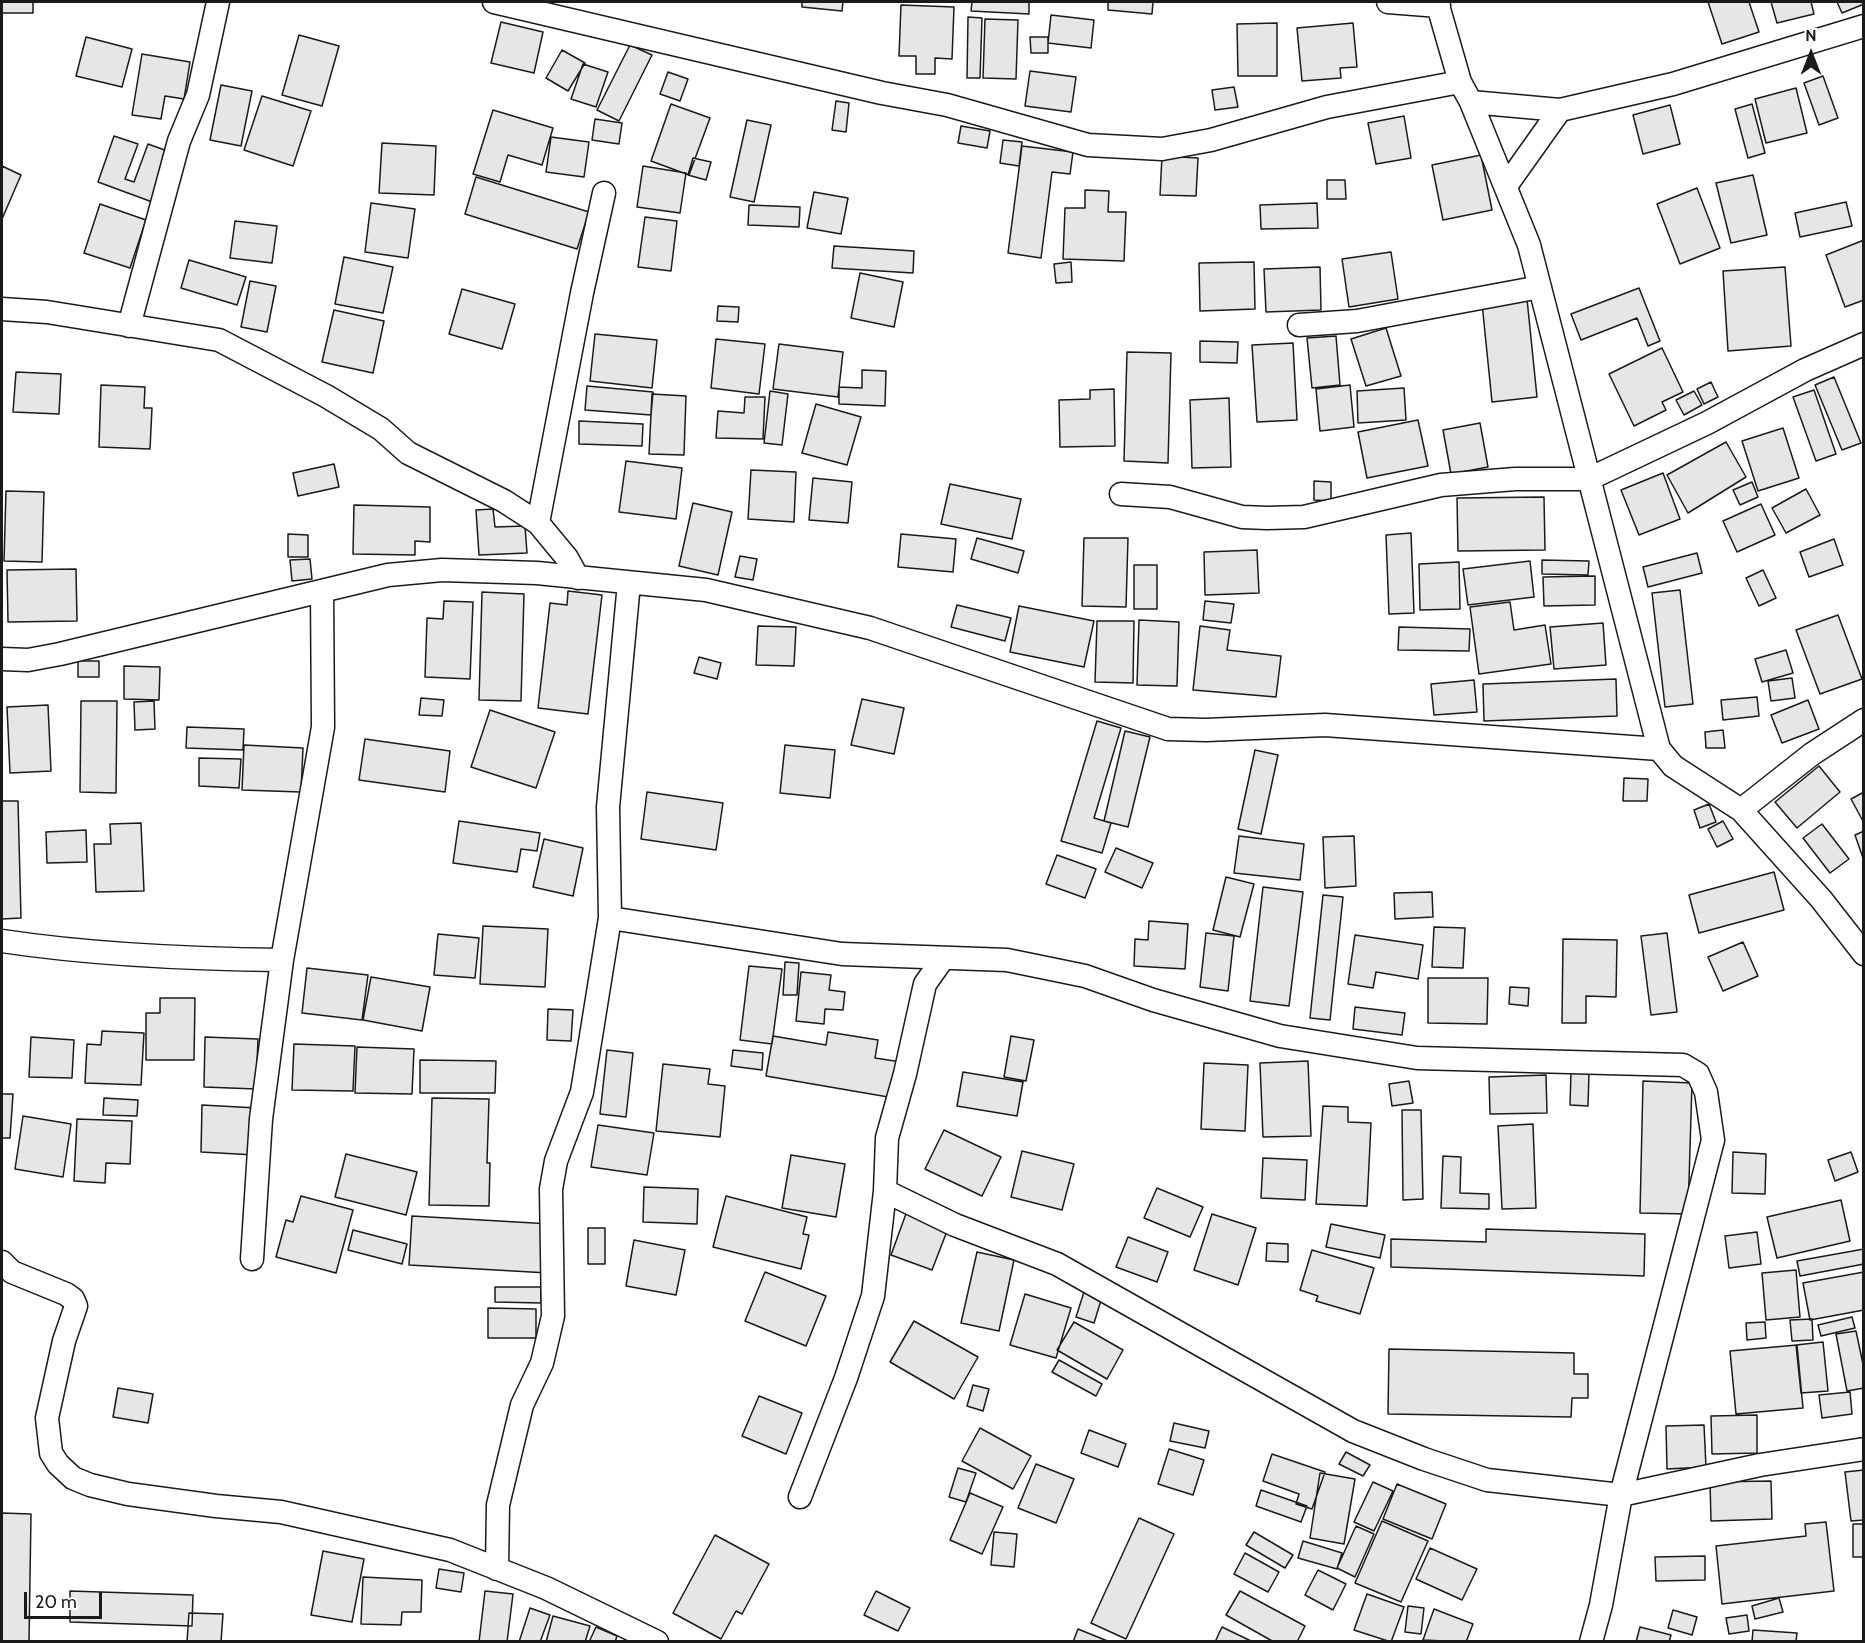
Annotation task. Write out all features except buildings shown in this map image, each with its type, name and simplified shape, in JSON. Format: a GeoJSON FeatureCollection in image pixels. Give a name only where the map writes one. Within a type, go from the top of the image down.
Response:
{"type":"FeatureCollection","features":[{"type":"Feature","properties":{"kind":"street"},"geometry":{"type":"LineString","coordinates":[[129,326],[178,141],[198,95],[218,2]]}},
{"type":"Feature","properties":{"kind":"street"},"geometry":{"type":"LineString","coordinates":[[494,2],[882,93],[947,105],[1088,145],[1162,149],[1211,140],[1327,107],[1460,82]]}},
{"type":"Feature","properties":{"kind":"street"},"geometry":{"type":"LineString","coordinates":[[1388,2],[1438,4],[1460,82],[1472,102],[1529,245],[1659,749],[1673,766],[1741,810],[1821,899],[1863,954]]}},
{"type":"Feature","properties":{"kind":"street"},"geometry":{"type":"LineString","coordinates":[[1472,102],[1560,110],[1673,84],[1863,26]]}},
{"type":"Feature","properties":{"kind":"street"},"geometry":{"type":"LineString","coordinates":[[1506,186],[1560,110]]}},
{"type":"Feature","properties":{"kind":"street"},"geometry":{"type":"LineString","coordinates":[[538,523],[582,293],[604,193]]}},
{"type":"Feature","properties":{"kind":"street"},"geometry":{"type":"LineString","coordinates":[[1299,325],[1357,321],[1540,287]]}},
{"type":"Feature","properties":{"kind":"street"},"geometry":{"type":"LineString","coordinates":[[2,309],[47,312],[219,340],[326,396],[381,429],[408,453],[504,501],[538,523],[567,558],[578,578]]}},
{"type":"Feature","properties":{"kind":"street"},"geometry":{"type":"LineString","coordinates":[[1121,494],[1170,497],[1242,517],[1304,517],[1441,485],[1515,479],[1589,479],[1707,423],[1805,370],[1863,344]]}},
{"type":"Feature","properties":{"kind":"street"},"geometry":{"type":"LineString","coordinates":[[2,659],[28,660],[60,654],[388,575],[442,570],[537,573],[706,590],[870,628],[1168,729],[1206,730],[1325,725],[1659,749]]}},
{"type":"Feature","properties":{"kind":"street"},"geometry":{"type":"LineString","coordinates":[[497,1569],[498,1505],[522,1405],[542,1363],[553,1316],[551,1189],[556,1161],[582,1092],[610,918],[608,807],[629,583]]}},
{"type":"Feature","properties":{"kind":"street"},"geometry":{"type":"LineString","coordinates":[[252,1259],[261,1119],[282,960],[323,727],[321,591]]}},
{"type":"Feature","properties":{"kind":"street"},"geometry":{"type":"LineString","coordinates":[[1741,810],[1812,754],[1863,720]]}},
{"type":"Feature","properties":{"kind":"street"},"geometry":{"type":"LineString","coordinates":[[610,918],[842,954],[942,960],[1007,960],[1085,976],[1153,1000],[1280,1036],[1417,1058],[1683,1065],[1698,1074],[1706,1092],[1713,1140],[1621,1495],[1601,1605],[1591,1641]]}},
{"type":"Feature","properties":{"kind":"street"},"geometry":{"type":"LineString","coordinates":[[2,941],[74,952],[162,958],[282,960]]}},
{"type":"Feature","properties":{"kind":"street"},"geometry":{"type":"LineString","coordinates":[[897,957],[925,984]]}},
{"type":"Feature","properties":{"kind":"street"},"geometry":{"type":"LineString","coordinates":[[800,1497],[846,1378],[873,1296],[885,1191],[887,1138],[905,1074],[925,984],[942,960]]}},
{"type":"Feature","properties":{"kind":"street"},"geometry":{"type":"LineString","coordinates":[[885,1191],[955,1225],[1057,1264],[1353,1431],[1424,1459],[1487,1480],[1621,1495],[1760,1464],[1863,1449]]}},
{"type":"Feature","properties":{"kind":"street"},"geometry":{"type":"LineString","coordinates":[[2,1262],[12,1272],[66,1294],[73,1299],[76,1306],[64,1341],[47,1418],[51,1453],[58,1464],[73,1478],[90,1485],[128,1494],[281,1512],[450,1550],[546,1588],[657,1641]]}}]}
